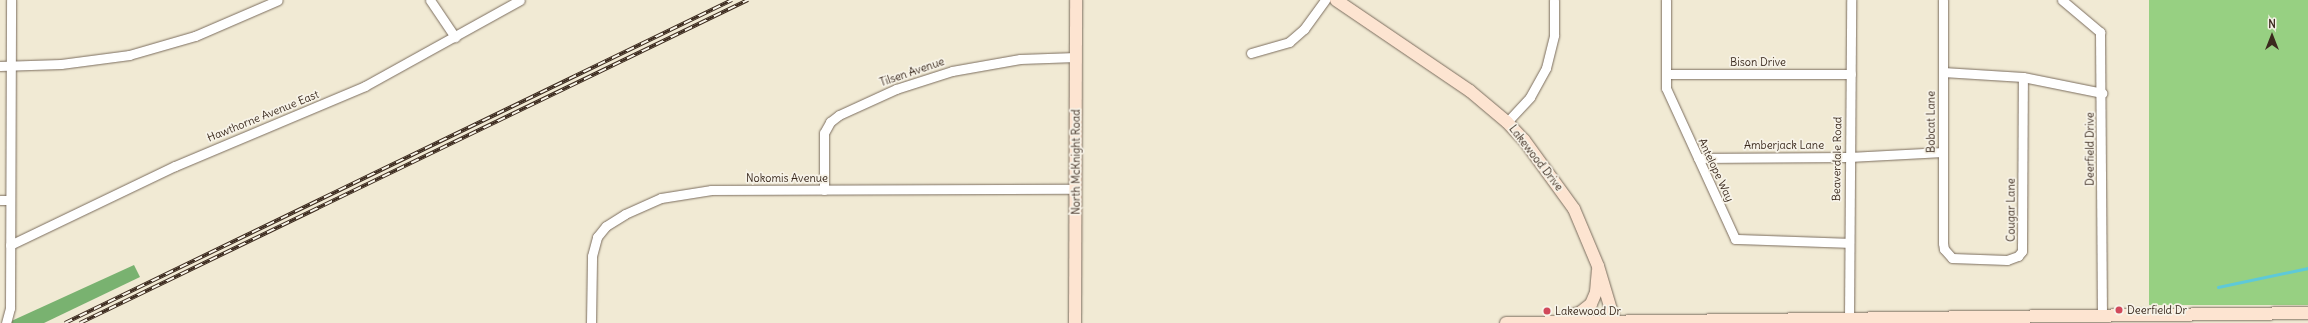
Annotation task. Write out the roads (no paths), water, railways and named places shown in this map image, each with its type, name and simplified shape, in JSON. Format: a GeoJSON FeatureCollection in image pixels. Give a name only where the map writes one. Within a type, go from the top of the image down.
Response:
{"type":"FeatureCollection","features":[{"type":"Feature","properties":{"kind":"street"},"geometry":{"type":"LineString","coordinates":[[6,323],[10,308],[12,0]]}},
{"type":"Feature","properties":{"kind":"street"},"geometry":{"type":"LineString","coordinates":[[0,66],[93,61],[164,46],[229,24],[278,0]]}},
{"type":"Feature","properties":{"kind":"street"},"geometry":{"type":"LineString","coordinates":[[430,0],[455,37]]}},
{"type":"Feature","properties":{"kind":"street","name":"Hawthorne Avenue East"},"geometry":{"type":"LineString","coordinates":[[10,245],[175,166],[365,86],[520,0]]}},
{"type":"Feature","properties":{"kind":"street","name":"North McKnight Road"},"geometry":{"type":"LineString","coordinates":[[1075,323],[1076,0]]}},
{"type":"Feature","properties":{"kind":"street"},"geometry":{"type":"LineString","coordinates":[[1251,53],[1289,42],[1304,29],[1325,0]]}},
{"type":"Feature","properties":{"kind":"street","name":"Lakewood Drive"},"geometry":{"type":"LineString","coordinates":[[1336,0],[1464,87],[1507,122],[1546,169],[1574,209],[1598,266],[1615,322]]}},
{"type":"Feature","properties":{"kind":"street"},"geometry":{"type":"LineString","coordinates":[[1507,122],[1530,97],[1546,68],[1554,35],[1554,0]]}},
{"type":"Feature","properties":{"kind":"street","name":"Antelope Way"},"geometry":{"type":"LineString","coordinates":[[1666,0],[1666,88],[1735,239],[1848,243]]}},
{"type":"Feature","properties":{"kind":"street","name":"Beaverdale Road"},"geometry":{"type":"LineString","coordinates":[[1851,0],[1848,243],[1853,320]]}},
{"type":"Feature","properties":{"kind":"street","name":"Bobcat Lane"},"geometry":{"type":"LineString","coordinates":[[1943,0],[1943,243]]}},
{"type":"Feature","properties":{"kind":"street","name":"Deerfield Drive"},"geometry":{"type":"LineString","coordinates":[[2062,0],[2100,32],[2102,93],[2102,316]]}},
{"type":"Feature","properties":{"kind":"street","name":"Tilsen Avenue"},"geometry":{"type":"LineString","coordinates":[[824,190],[824,133],[830,122],[839,115],[896,89],[952,71],[1020,59],[1076,57]]}},
{"type":"Feature","properties":{"kind":"street"},"geometry":{"type":"LineString","coordinates":[[1943,72],[2023,77],[2102,93]]}},
{"type":"Feature","properties":{"kind":"street","name":"Bison Drive"},"geometry":{"type":"LineString","coordinates":[[1666,74],[1851,74]]}},
{"type":"Feature","properties":{"kind":"street","name":"Cougar Lane"},"geometry":{"type":"LineString","coordinates":[[1943,243],[1947,254],[1959,260],[2007,260],[2018,256],[2022,251],[2023,77]]}},
{"type":"Feature","properties":{"kind":"street","name":"Amberjack Lane"},"geometry":{"type":"LineString","coordinates":[[1698,158],[1849,157],[1943,152]]}},
{"type":"Feature","properties":{"kind":"street","name":"Nokomis Avenue"},"geometry":{"type":"LineString","coordinates":[[591,323],[593,246],[603,229],[625,214],[661,198],[690,192],[1076,188]]}},
{"type":"Feature","properties":{"kind":"street"},"geometry":{"type":"LineString","coordinates":[[0,200],[10,200]]}},
{"type":"Feature","properties":{"kind":"street"},"geometry":{"type":"LineString","coordinates":[[1544,322],[1575,315],[1588,307],[1595,296],[1598,266]]}},
{"type":"Feature","properties":{"kind":"street"},"geometry":{"type":"LineString","coordinates":[[1506,323],[2102,316],[2162,319],[2308,312]]}},
{"type":"Feature","properties":{"kind":"waterway"},"geometry":{"type":"LineString","coordinates":[[2218,287],[2308,268]]}},
{"type":"Feature","properties":{"kind":"railway"},"geometry":{"type":"LineString","coordinates":[[65,323],[732,0]]}},
{"type":"Feature","properties":{"kind":"railway"},"geometry":{"type":"LineString","coordinates":[[80,323],[748,0]]}},
{"type":"Feature","properties":{"kind":"place","name":"Deerfield Dr"},"geometry":{"type":"Point","coordinates":[2119,310]}},
{"type":"Feature","properties":{"kind":"place","name":"Lakewood Dr"},"geometry":{"type":"Point","coordinates":[1547,311]}}]}
